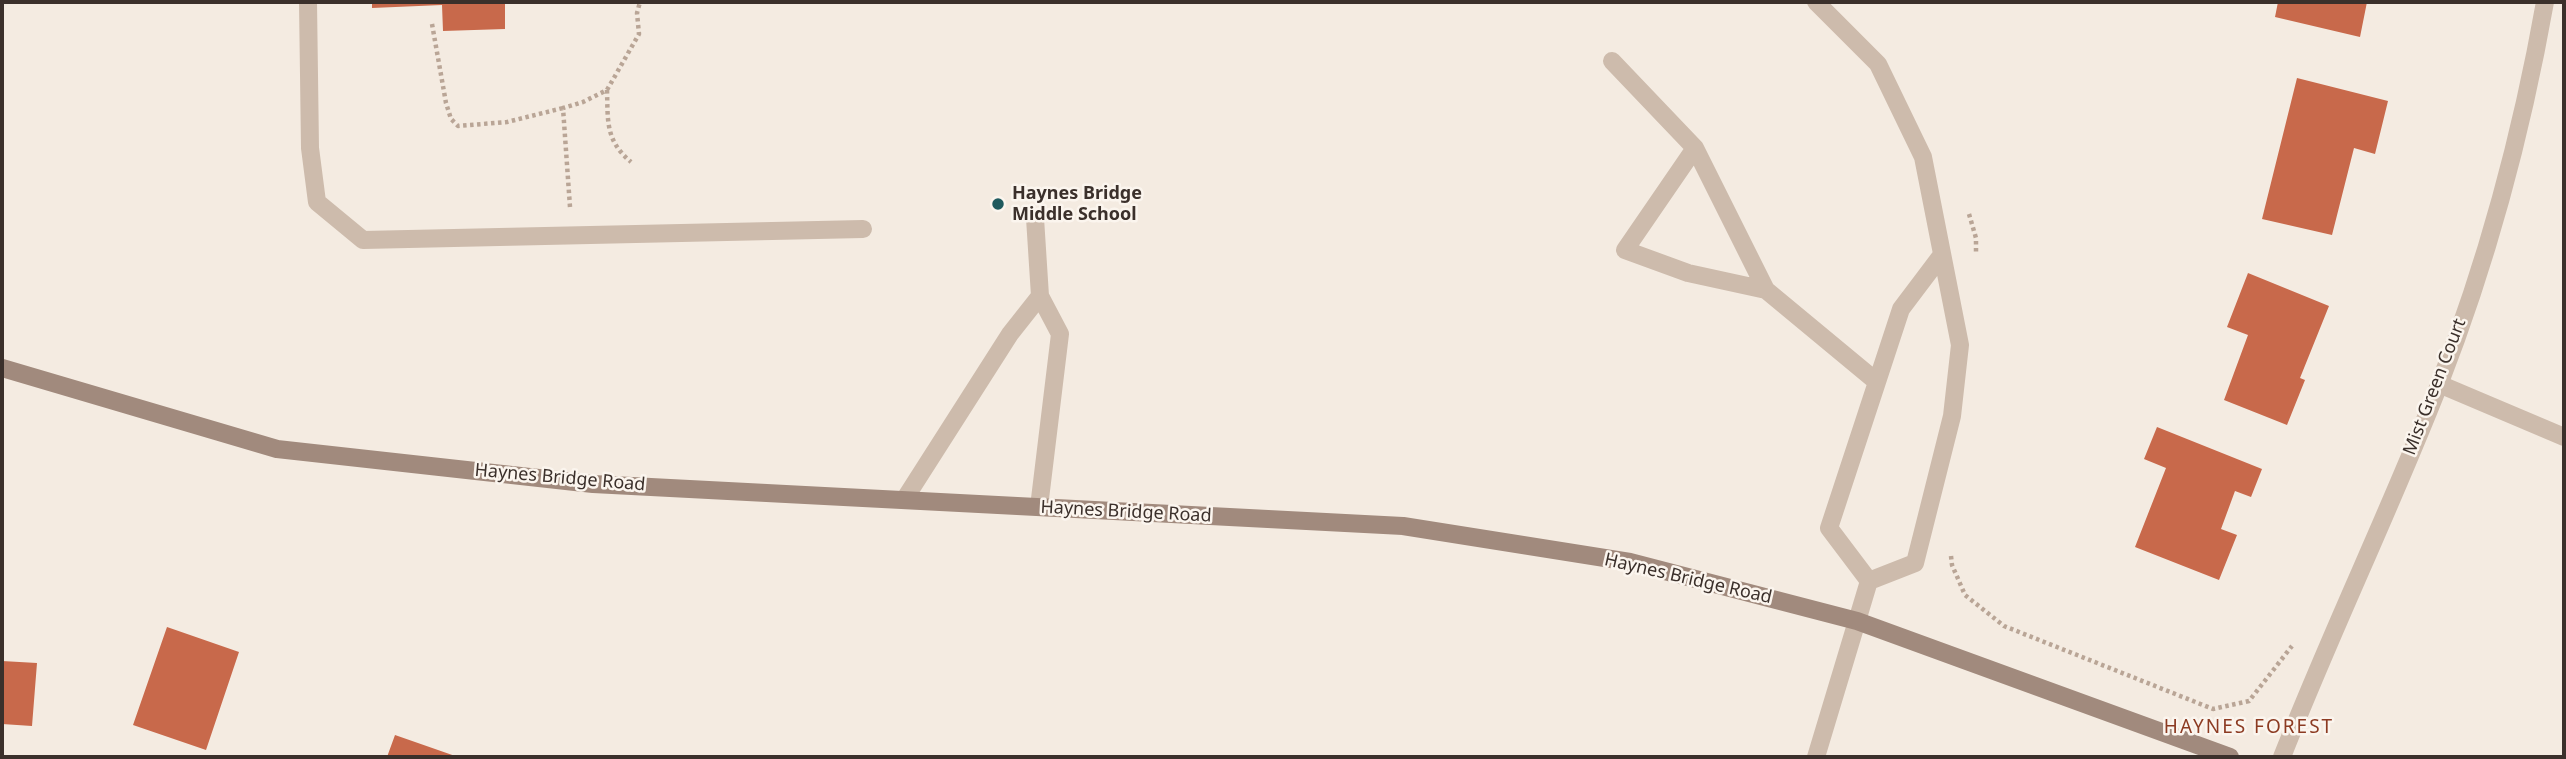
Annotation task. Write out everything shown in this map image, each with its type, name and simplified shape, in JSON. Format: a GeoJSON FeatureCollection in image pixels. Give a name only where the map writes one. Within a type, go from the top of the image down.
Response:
{"type":"FeatureCollection","features":[{"type":"Feature","properties":{"kind":"main road","name":"Haynes Bridge Road"},"geometry":{"type":"LineString","coordinates":[[2,368],[277,449],[593,484],[1403,526],[1630,562],[1857,621],[2230,757]]}},
{"type":"Feature","properties":{"kind":"street"},"geometry":{"type":"LineString","coordinates":[[308,2],[310,148],[317,202],[363,240],[863,229]]}},
{"type":"Feature","properties":{"kind":"street"},"geometry":{"type":"LineString","coordinates":[[1816,2],[1878,64],[1923,158],[1960,345],[1952,416],[1915,563],[1870,581]]}},
{"type":"Feature","properties":{"kind":"street","name":"Mist Green Court"},"geometry":{"type":"LineString","coordinates":[[2282,757],[2439,384],[2492,229],[2532,73],[2545,2]]}},
{"type":"Feature","properties":{"kind":"street"},"geometry":{"type":"LineString","coordinates":[[1612,61],[1695,148],[1766,289],[1877,382]]}},
{"type":"Feature","properties":{"kind":"street"},"geometry":{"type":"LineString","coordinates":[[1695,148],[1625,250],[1688,273],[1766,289]]}},
{"type":"Feature","properties":{"kind":"street"},"geometry":{"type":"LineString","coordinates":[[1035,218],[1040,296],[1060,334],[1039,507]]}},
{"type":"Feature","properties":{"kind":"street"},"geometry":{"type":"LineString","coordinates":[[1870,581],[1829,528],[1901,309],[1941,256]]}},
{"type":"Feature","properties":{"kind":"street"},"geometry":{"type":"LineString","coordinates":[[904,500],[1010,334],[1040,296]]}},
{"type":"Feature","properties":{"kind":"street"},"geometry":{"type":"LineString","coordinates":[[2439,384],[2564,437]]}},
{"type":"Feature","properties":{"kind":"street"},"geometry":{"type":"LineString","coordinates":[[1816,757],[1870,581]]}},
{"type":"Feature","properties":{"kind":"path"},"geometry":{"type":"LineString","coordinates":[[631,162],[618,151],[608,128],[607,90],[639,34],[637,13],[640,2]]}},
{"type":"Feature","properties":{"kind":"path"},"geometry":{"type":"LineString","coordinates":[[432,24],[446,103],[451,119],[458,126],[507,122],[583,102],[607,90]]}},
{"type":"Feature","properties":{"kind":"path"},"geometry":{"type":"LineString","coordinates":[[563,108],[570,211]]}},
{"type":"Feature","properties":{"kind":"path"},"geometry":{"type":"LineString","coordinates":[[1966,202],[1976,238],[1976,265]]}},
{"type":"Feature","properties":{"kind":"path"},"geometry":{"type":"LineString","coordinates":[[1950,552],[1952,565],[1965,595],[2004,626],[2213,709],[2249,701],[2292,646]]}},
{"type":"Feature","properties":{"kind":"building"},"geometry":{"type":"Polygon","coordinates":[[[372,2],[505,2],[505,29],[443,31],[442,5],[372,8],[372,2]]]}},
{"type":"Feature","properties":{"kind":"building"},"geometry":{"type":"Polygon","coordinates":[[[2278,2],[2367,2],[2360,37],[2275,17],[2278,2]]]}},
{"type":"Feature","properties":{"kind":"building"},"geometry":{"type":"Polygon","coordinates":[[[2297,78],[2388,101],[2375,154],[2354,148],[2332,235],[2262,219],[2297,78]]]}},
{"type":"Feature","properties":{"kind":"building"},"geometry":{"type":"Polygon","coordinates":[[[2248,273],[2329,306],[2300,378],[2305,380],[2287,425],[2224,400],[2248,335],[2227,327],[2248,273]]]}},
{"type":"Feature","properties":{"kind":"building"},"geometry":{"type":"Polygon","coordinates":[[[2157,427],[2262,469],[2251,497],[2235,491],[2221,529],[2237,535],[2219,580],[2135,547],[2166,468],[2144,459],[2157,427]]]}},
{"type":"Feature","properties":{"kind":"building"},"geometry":{"type":"Polygon","coordinates":[[[167,627],[239,652],[206,750],[133,725],[167,627]]]}},
{"type":"Feature","properties":{"kind":"building"},"geometry":{"type":"Polygon","coordinates":[[[2,661],[37,663],[32,726],[2,724],[2,661]]]}},
{"type":"Feature","properties":{"kind":"building"},"geometry":{"type":"Polygon","coordinates":[[[395,735],[458,757],[387,757],[395,735]]]}},
{"type":"Feature","properties":{"kind":"place","name":"Haynes Bridge Middle School"},"geometry":{"type":"Point","coordinates":[998,204]}},
{"type":"Feature","properties":{"kind":"district","name":"HAYNES FOREST"},"geometry":{"type":"Point","coordinates":[2249,728]}}]}
